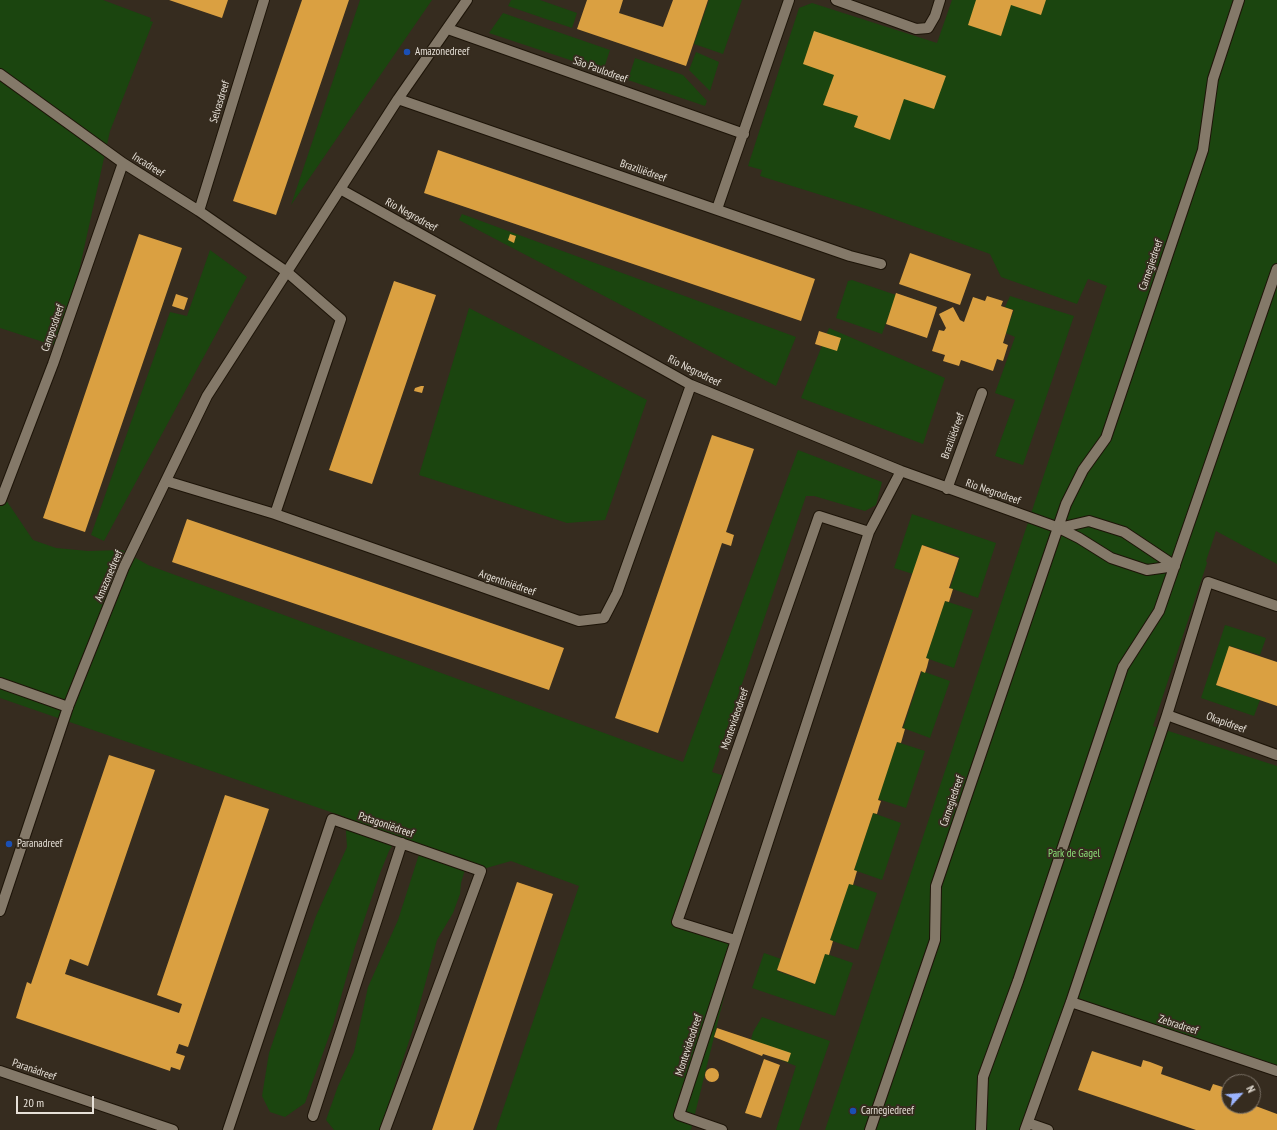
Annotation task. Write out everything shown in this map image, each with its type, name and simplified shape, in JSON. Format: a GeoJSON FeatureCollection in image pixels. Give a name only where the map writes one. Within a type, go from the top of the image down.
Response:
{"type":"FeatureCollection","features":[{"type":"Feature","properties":{"kind":"street","name":"Selvasdreef"},"geometry":{"type":"LineString","coordinates":[[199,211],[264,0]]}},
{"type":"Feature","properties":{"kind":"street","name":"Amazonedreef"},"geometry":{"type":"LineString","coordinates":[[0,911],[68,707],[124,567],[207,396],[398,99],[467,0]]}},
{"type":"Feature","properties":{"kind":"street"},"geometry":{"type":"LineString","coordinates":[[717,209],[744,134],[788,0]]}},
{"type":"Feature","properties":{"kind":"street"},"geometry":{"type":"LineString","coordinates":[[836,0],[916,29],[928,28],[935,16],[940,0]]}},
{"type":"Feature","properties":{"kind":"street","name":"Carnegiedreef"},"geometry":{"type":"LineString","coordinates":[[870,1130],[935,940],[936,886],[1066,504],[1083,470],[1106,438],[1203,150],[1213,78],[1239,0]]}},
{"type":"Feature","properties":{"kind":"street","name":"São Paulodreef"},"geometry":{"type":"LineString","coordinates":[[448,29],[744,134]]}},
{"type":"Feature","properties":{"kind":"street","name":"Incadreef"},"geometry":{"type":"LineString","coordinates":[[0,74],[123,163],[199,211],[287,272]]}},
{"type":"Feature","properties":{"kind":"street","name":"Braziliëdreef"},"geometry":{"type":"LineString","coordinates":[[398,99],[850,256],[881,264]]}},
{"type":"Feature","properties":{"kind":"street","name":"Camposdreef"},"geometry":{"type":"LineString","coordinates":[[2,500],[53,364],[123,163]]}},
{"type":"Feature","properties":{"kind":"street","name":"Rio Negrodreef"},"geometry":{"type":"LineString","coordinates":[[340,189],[691,385],[947,489],[1059,528]]}},
{"type":"Feature","properties":{"kind":"street"},"geometry":{"type":"LineString","coordinates":[[980,1130],[983,1077],[1018,981],[1123,667],[1159,611],[1277,269]]}},
{"type":"Feature","properties":{"kind":"street"},"geometry":{"type":"LineString","coordinates":[[275,514],[341,319],[287,272]]}},
{"type":"Feature","properties":{"kind":"street","name":"Argentiniëdreef"},"geometry":{"type":"LineString","coordinates":[[166,481],[275,514],[579,621],[604,618],[617,593],[691,385]]}},
{"type":"Feature","properties":{"kind":"street","name":"Braziliëdreef"},"geometry":{"type":"LineString","coordinates":[[947,489],[982,393]]}},
{"type":"Feature","properties":{"kind":"street","name":"Montevideodreef"},"geometry":{"type":"LineString","coordinates":[[722,1130],[679,1115],[869,532],[901,471]]}},
{"type":"Feature","properties":{"kind":"street","name":"Montevideodreef"},"geometry":{"type":"LineString","coordinates":[[735,940],[677,922],[819,516],[869,532]]}},
{"type":"Feature","properties":{"kind":"street"},"geometry":{"type":"LineString","coordinates":[[1059,528],[1089,521],[1124,532],[1175,566]]}},
{"type":"Feature","properties":{"kind":"street"},"geometry":{"type":"LineString","coordinates":[[1059,528],[1079,538],[1111,558],[1148,570],[1175,566]]}},
{"type":"Feature","properties":{"kind":"street"},"geometry":{"type":"LineString","coordinates":[[1048,1130],[1026,1126],[1071,1002],[1167,715],[1208,582],[1277,606]]}},
{"type":"Feature","properties":{"kind":"street"},"geometry":{"type":"LineString","coordinates":[[0,684],[68,707]]}},
{"type":"Feature","properties":{"kind":"street","name":"Okapidreef"},"geometry":{"type":"LineString","coordinates":[[1167,715],[1277,755]]}},
{"type":"Feature","properties":{"kind":"street","name":"Patagoniëdreef"},"geometry":{"type":"LineString","coordinates":[[228,1130],[332,819],[402,842],[481,871],[385,1130]]}},
{"type":"Feature","properties":{"kind":"street"},"geometry":{"type":"LineString","coordinates":[[313,1116],[402,842]]}},
{"type":"Feature","properties":{"kind":"street","name":"Zebradreef"},"geometry":{"type":"LineString","coordinates":[[1071,1002],[1277,1071]]}},
{"type":"Feature","properties":{"kind":"street","name":"Paranádreef"},"geometry":{"type":"LineString","coordinates":[[0,1071],[173,1130]]}},
{"type":"Feature","properties":{"kind":"green space"},"geometry":{"type":"Polygon","coordinates":[[[0,0],[103,0],[151,18],[150,21],[153,22],[110,131],[62,348],[0,328],[0,0]]]}},
{"type":"Feature","properties":{"kind":"green space"},"geometry":{"type":"Polygon","coordinates":[[[360,0],[432,0],[291,205],[360,0]]]}},
{"type":"Feature","properties":{"kind":"green space"},"geometry":{"type":"Polygon","coordinates":[[[511,0],[540,0],[577,13],[572,28],[508,6],[511,0]]]}},
{"type":"Feature","properties":{"kind":"green space"},"geometry":{"type":"Polygon","coordinates":[[[709,0],[742,0],[723,54],[694,44],[709,0]]]}},
{"type":"Feature","properties":{"kind":"green space","name":"Park de Gagel"},"geometry":{"type":"Polygon","coordinates":[[[952,0],[1277,0],[1277,564],[1216,531],[1206,561],[1207,563],[1153,726],[1277,766],[1277,1071],[1071,1002],[1028,1123],[1048,1130],[825,1130],[1107,286],[1088,279],[1077,304],[1001,277],[990,254],[866,209],[760,176],[762,170],[748,166],[799,8],[812,3],[937,43],[952,0]]]}},
{"type":"Feature","properties":{"kind":"green space"},"geometry":{"type":"Polygon","coordinates":[[[503,13],[610,50],[603,71],[489,33],[503,13]]]}},
{"type":"Feature","properties":{"kind":"green space"},"geometry":{"type":"Polygon","coordinates":[[[696,52],[719,62],[710,91],[689,70],[696,52]]]}},
{"type":"Feature","properties":{"kind":"green space"},"geometry":{"type":"Polygon","coordinates":[[[635,58],[683,75],[707,101],[705,106],[628,80],[635,58]]]}},
{"type":"Feature","properties":{"kind":"green space"},"geometry":{"type":"Polygon","coordinates":[[[462,214],[796,337],[776,386],[459,220],[462,214]]]}},
{"type":"Feature","properties":{"kind":"green space"},"geometry":{"type":"Polygon","coordinates":[[[210,250],[247,277],[104,541],[91,535],[170,312],[187,316],[210,250]]]}},
{"type":"Feature","properties":{"kind":"green space"},"geometry":{"type":"Polygon","coordinates":[[[852,280],[896,295],[882,334],[836,318],[848,281],[852,280]]]}},
{"type":"Feature","properties":{"kind":"green space"},"geometry":{"type":"Polygon","coordinates":[[[1010,296],[1074,316],[1023,465],[995,456],[1015,400],[995,393],[1015,337],[1006,333],[1014,310],[1005,307],[1010,296]]]}},
{"type":"Feature","properties":{"kind":"green space"},"geometry":{"type":"Polygon","coordinates":[[[469,308],[647,400],[605,520],[567,523],[419,475],[469,308]]]}},
{"type":"Feature","properties":{"kind":"green space"},"geometry":{"type":"Polygon","coordinates":[[[829,328],[945,378],[923,444],[801,398],[829,328]]]}},
{"type":"Feature","properties":{"kind":"green space"},"geometry":{"type":"Polygon","coordinates":[[[798,450],[882,482],[876,505],[865,511],[814,496],[806,496],[712,772],[731,778],[679,927],[737,944],[691,1130],[496,1130],[579,886],[511,861],[483,869],[467,863],[461,883],[460,894],[453,913],[437,940],[413,1029],[380,1130],[334,1130],[326,1120],[338,1086],[354,1052],[368,987],[398,920],[422,845],[398,836],[389,851],[380,873],[355,947],[333,1025],[305,1103],[285,1117],[270,1112],[262,1096],[269,1053],[316,916],[347,847],[345,817],[0,698],[0,498],[6,500],[33,540],[56,548],[88,551],[122,550],[148,565],[683,762],[798,450]]]}},
{"type":"Feature","properties":{"kind":"green space"},"geometry":{"type":"Polygon","coordinates":[[[912,514],[996,543],[978,598],[950,588],[960,557],[923,545],[913,574],[894,568],[912,514]]]}},
{"type":"Feature","properties":{"kind":"green space"},"geometry":{"type":"Polygon","coordinates":[[[945,601],[973,610],[954,668],[926,658],[945,601]]]}},
{"type":"Feature","properties":{"kind":"green space"},"geometry":{"type":"Polygon","coordinates":[[[1225,625],[1266,638],[1260,655],[1230,646],[1216,685],[1260,700],[1254,716],[1201,698],[1225,625]]]}},
{"type":"Feature","properties":{"kind":"green space"},"geometry":{"type":"Polygon","coordinates":[[[922,671],[950,681],[930,738],[903,728],[922,671]]]}},
{"type":"Feature","properties":{"kind":"green space"},"geometry":{"type":"Polygon","coordinates":[[[897,742],[925,751],[906,808],[878,799],[897,742]]]}},
{"type":"Feature","properties":{"kind":"green space"},"geometry":{"type":"Polygon","coordinates":[[[873,813],[901,823],[882,880],[854,870],[873,813]]]}},
{"type":"Feature","properties":{"kind":"green space"},"geometry":{"type":"Polygon","coordinates":[[[849,883],[877,893],[858,950],[830,940],[849,883]]]}},
{"type":"Feature","properties":{"kind":"green space"},"geometry":{"type":"Polygon","coordinates":[[[764,953],[781,959],[777,971],[814,984],[824,953],[853,963],[835,1016],[752,988],[764,953]]]}},
{"type":"Feature","properties":{"kind":"green space"},"geometry":{"type":"Polygon","coordinates":[[[762,1017],[830,1041],[799,1130],[776,1130],[796,1066],[749,1047],[753,1032],[762,1017]]]}},
{"type":"Feature","properties":{"kind":"building"},"geometry":{"type":"Polygon","coordinates":[[[169,0],[228,0],[222,18],[169,0]]]}},
{"type":"Feature","properties":{"kind":"building"},"geometry":{"type":"Polygon","coordinates":[[[302,0],[349,0],[276,215],[233,201],[302,0]]]}},
{"type":"Feature","properties":{"kind":"building"},"geometry":{"type":"Polygon","coordinates":[[[587,0],[623,0],[619,13],[663,27],[673,0],[708,0],[686,66],[577,29],[587,0]]]}},
{"type":"Feature","properties":{"kind":"building"},"geometry":{"type":"Polygon","coordinates":[[[976,0],[1046,0],[1041,15],[1011,5],[1001,36],[968,25],[976,0]]]}},
{"type":"Feature","properties":{"kind":"building"},"geometry":{"type":"Polygon","coordinates":[[[814,31],[946,76],[934,109],[904,99],[890,140],[854,127],[858,116],[823,105],[834,75],[803,64],[814,31]]]}},
{"type":"Feature","properties":{"kind":"building"},"geometry":{"type":"Polygon","coordinates":[[[438,150],[815,279],[801,321],[424,193],[438,150]]]}},
{"type":"Feature","properties":{"kind":"building"},"geometry":{"type":"Polygon","coordinates":[[[139,234],[182,248],[85,532],[43,518],[139,234]]]}},
{"type":"Feature","properties":{"kind":"building"},"geometry":{"type":"Polygon","coordinates":[[[510,234],[516,236],[514,243],[508,240],[510,234]]]}},
{"type":"Feature","properties":{"kind":"building"},"geometry":{"type":"Polygon","coordinates":[[[910,253],[971,274],[960,305],[899,284],[910,253]]]}},
{"type":"Feature","properties":{"kind":"building"},"geometry":{"type":"Polygon","coordinates":[[[394,281],[436,295],[372,484],[329,470],[394,281]]]}},
{"type":"Feature","properties":{"kind":"building"},"geometry":{"type":"Polygon","coordinates":[[[896,293],[937,307],[927,338],[886,324],[896,293]]]}},
{"type":"Feature","properties":{"kind":"building"},"geometry":{"type":"Polygon","coordinates":[[[176,294],[188,298],[184,310],[172,306],[176,294]]]}},
{"type":"Feature","properties":{"kind":"building"},"geometry":{"type":"Polygon","coordinates":[[[987,296],[1003,301],[1001,306],[1013,310],[1003,343],[1008,345],[1003,361],[997,359],[993,371],[961,360],[959,366],[943,361],[945,355],[932,351],[939,330],[944,331],[946,328],[939,314],[953,307],[960,320],[964,322],[973,297],[985,301],[987,296]]]}},
{"type":"Feature","properties":{"kind":"building"},"geometry":{"type":"Polygon","coordinates":[[[819,331],[841,338],[837,351],[815,344],[819,331]]]}},
{"type":"Feature","properties":{"kind":"building"},"geometry":{"type":"Polygon","coordinates":[[[424,386],[422,393],[414,391],[415,388],[424,386]]]}},
{"type":"Feature","properties":{"kind":"building"},"geometry":{"type":"Polygon","coordinates":[[[712,435],[754,449],[726,532],[734,535],[731,546],[722,543],[658,733],[615,718],[712,435]]]}},
{"type":"Feature","properties":{"kind":"building"},"geometry":{"type":"Polygon","coordinates":[[[187,519],[564,648],[549,690],[172,562],[187,519]]]}},
{"type":"Feature","properties":{"kind":"building"},"geometry":{"type":"Polygon","coordinates":[[[922,545],[959,558],[949,588],[953,589],[949,602],[945,601],[926,658],[929,659],[925,673],[921,671],[902,728],[905,729],[901,743],[897,742],[878,800],[881,801],[877,814],[873,813],[854,870],[857,871],[853,885],[849,884],[830,940],[833,941],[829,955],[825,954],[815,984],[777,970],[922,545]]]}},
{"type":"Feature","properties":{"kind":"building"},"geometry":{"type":"Polygon","coordinates":[[[1229,646],[1277,662],[1277,706],[1216,685],[1229,646]]]}},
{"type":"Feature","properties":{"kind":"building"},"geometry":{"type":"Polygon","coordinates":[[[109,755],[155,770],[88,966],[70,959],[65,974],[179,1013],[182,1004],[157,995],[225,795],[269,809],[188,1047],[179,1044],[176,1053],[185,1056],[180,1070],[171,1067],[170,1071],[16,1018],[27,982],[31,984],[109,755]]]}},
{"type":"Feature","properties":{"kind":"building"},"geometry":{"type":"Polygon","coordinates":[[[517,882],[553,894],[481,1107],[473,1130],[432,1130],[517,882]]]}},
{"type":"Feature","properties":{"kind":"building"},"geometry":{"type":"Polygon","coordinates":[[[717,1028],[791,1053],[788,1062],[763,1054],[762,1056],[714,1037],[717,1028]]]}},
{"type":"Feature","properties":{"kind":"building"},"geometry":{"type":"Polygon","coordinates":[[[1092,1051],[1141,1067],[1143,1060],[1163,1067],[1161,1074],[1210,1091],[1213,1084],[1221,1086],[1221,1114],[1261,1114],[1261,1108],[1277,1114],[1277,1130],[1196,1130],[1078,1090],[1092,1051]]]}},
{"type":"Feature","properties":{"kind":"building"},"geometry":{"type":"Polygon","coordinates":[[[764,1059],[780,1065],[761,1118],[745,1113],[764,1059]]]}},
{"type":"Feature","properties":{"kind":"building"},"geometry":{"type":"Polygon","coordinates":[[[712,1068],[717,1070],[719,1075],[717,1080],[712,1082],[707,1080],[705,1075],[707,1070],[712,1068]]]}},
{"type":"Feature","properties":{"kind":"place","name":"Amazonedreef"},"geometry":{"type":"Point","coordinates":[407,52]}},
{"type":"Feature","properties":{"kind":"place","name":"Paranadreef"},"geometry":{"type":"Point","coordinates":[9,844]}},
{"type":"Feature","properties":{"kind":"place","name":"Carnegiedreef"},"geometry":{"type":"Point","coordinates":[853,1111]}}]}
